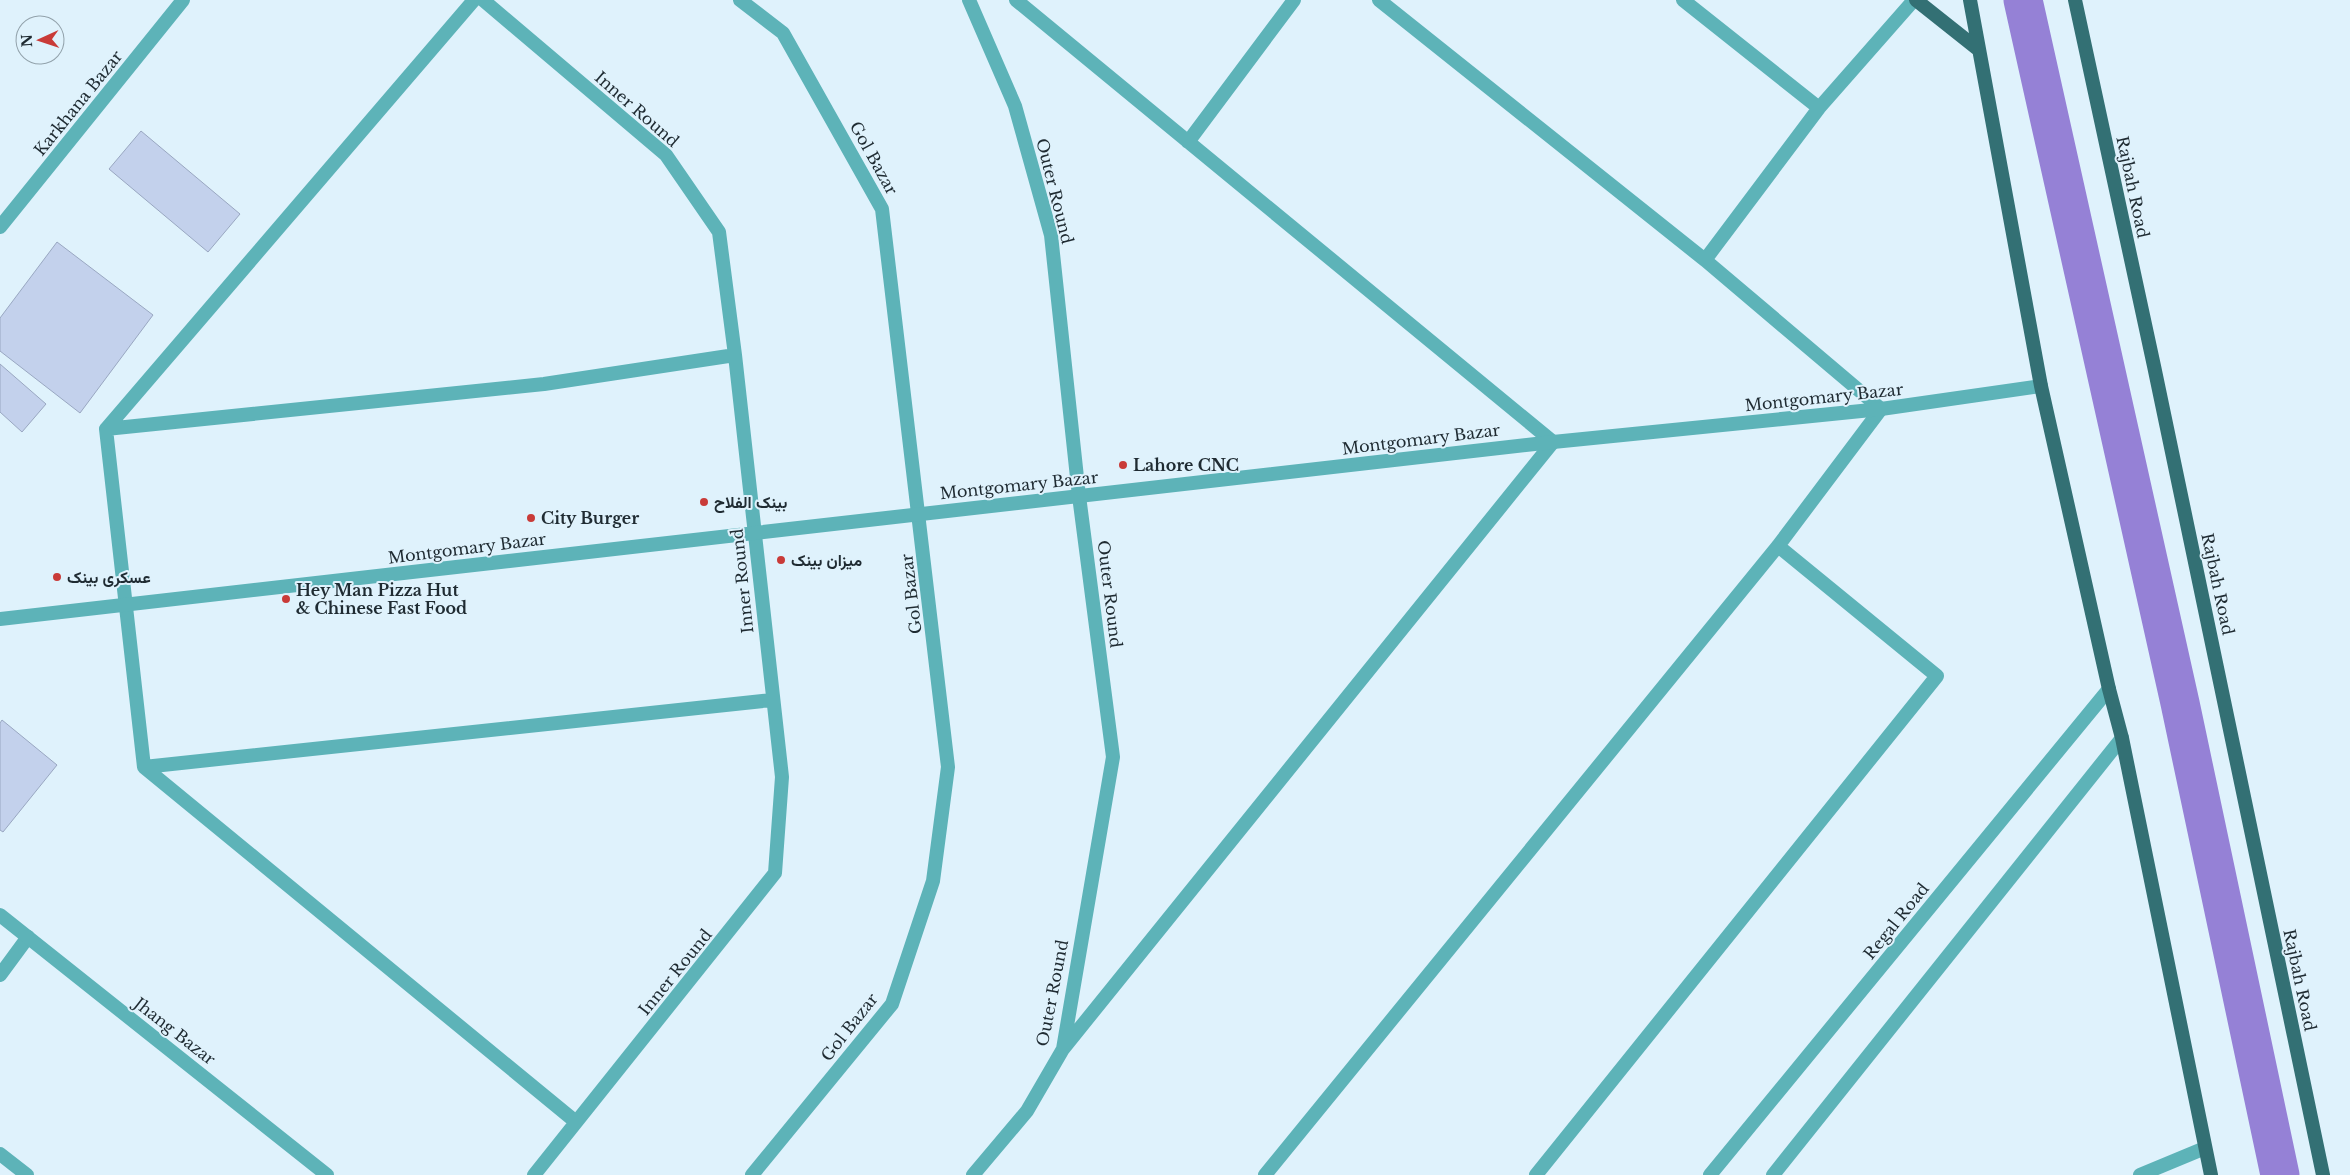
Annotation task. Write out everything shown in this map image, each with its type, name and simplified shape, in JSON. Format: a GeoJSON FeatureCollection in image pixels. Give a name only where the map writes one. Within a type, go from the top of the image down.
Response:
{"type":"FeatureCollection","features":[{"type":"Feature","properties":{"kind":"main road"},"geometry":{"type":"LineString","coordinates":[[1915,0],[1979,50]]}},
{"type":"Feature","properties":{"kind":"main road"},"geometry":{"type":"LineString","coordinates":[[1970,0],[2041,386],[2109,689],[2122,738],[2211,1175]]}},
{"type":"Feature","properties":{"kind":"main road","name":"Rajbah Road"},"geometry":{"type":"LineString","coordinates":[[2075,0],[2154,366],[2323,1175]]}},
{"type":"Feature","properties":{"kind":"street","name":"Karkhana Bazar"},"geometry":{"type":"LineString","coordinates":[[0,227],[183,0]]}},
{"type":"Feature","properties":{"kind":"street"},"geometry":{"type":"LineString","coordinates":[[474,0],[106,429],[144,767],[576,1122]]}},
{"type":"Feature","properties":{"kind":"street","name":"Inner Round"},"geometry":{"type":"LineString","coordinates":[[484,0],[666,155],[719,232],[735,356],[782,777],[775,873],[534,1175]]}},
{"type":"Feature","properties":{"kind":"street","name":"Gol Bazar"},"geometry":{"type":"LineString","coordinates":[[740,0],[782,32],[882,209],[948,766],[933,882],[892,1004],[752,1175]]}},
{"type":"Feature","properties":{"kind":"street","name":"Outer Round"},"geometry":{"type":"LineString","coordinates":[[969,0],[1015,106],[1051,235],[1079,496],[1112,757],[1063,1049],[1026,1110],[973,1175]]}},
{"type":"Feature","properties":{"kind":"street"},"geometry":{"type":"LineString","coordinates":[[1016,0],[1553,442],[1063,1049]]}},
{"type":"Feature","properties":{"kind":"street"},"geometry":{"type":"LineString","coordinates":[[1188,142],[1294,0]]}},
{"type":"Feature","properties":{"kind":"street"},"geometry":{"type":"LineString","coordinates":[[1265,1175],[1778,546],[1881,410],[1705,260],[1379,0]]}},
{"type":"Feature","properties":{"kind":"street"},"geometry":{"type":"LineString","coordinates":[[1683,0],[1819,108]]}},
{"type":"Feature","properties":{"kind":"street"},"geometry":{"type":"LineString","coordinates":[[1705,260],[1819,108],[1915,0]]}},
{"type":"Feature","properties":{"kind":"street"},"geometry":{"type":"LineString","coordinates":[[106,429],[544,384],[735,356]]}},
{"type":"Feature","properties":{"kind":"street","name":"Montgomary Bazar"},"geometry":{"type":"LineString","coordinates":[[0,619],[1553,442],[1881,410],[2041,386]]}},
{"type":"Feature","properties":{"kind":"street"},"geometry":{"type":"LineString","coordinates":[[1536,1175],[1937,676],[1778,546]]}},
{"type":"Feature","properties":{"kind":"street","name":"Regal Road"},"geometry":{"type":"LineString","coordinates":[[1710,1175],[2109,689]]}},
{"type":"Feature","properties":{"kind":"street"},"geometry":{"type":"LineString","coordinates":[[144,767],[772,700]]}},
{"type":"Feature","properties":{"kind":"street"},"geometry":{"type":"LineString","coordinates":[[1772,1175],[2122,738]]}},
{"type":"Feature","properties":{"kind":"street","name":"Jhang Bazar"},"geometry":{"type":"LineString","coordinates":[[0,915],[327,1175]]}},
{"type":"Feature","properties":{"kind":"street"},"geometry":{"type":"LineString","coordinates":[[0,975],[28,937]]}},
{"type":"Feature","properties":{"kind":"street"},"geometry":{"type":"LineString","coordinates":[[2140,1175],[2205,1148]]}},
{"type":"Feature","properties":{"kind":"street"},"geometry":{"type":"LineString","coordinates":[[0,1154],[27,1175]]}},
{"type":"Feature","properties":{"kind":"building"},"geometry":{"type":"Polygon","coordinates":[[[141,131],[240,214],[208,252],[109,169],[141,131]]]}},
{"type":"Feature","properties":{"kind":"building"},"geometry":{"type":"Polygon","coordinates":[[[57,242],[153,315],[80,413],[0,351],[0,318],[57,242]]]}},
{"type":"Feature","properties":{"kind":"building"},"geometry":{"type":"Polygon","coordinates":[[[0,364],[46,404],[22,432],[0,412],[0,364]]]}},
{"type":"Feature","properties":{"kind":"building"},"geometry":{"type":"Polygon","coordinates":[[[2,720],[57,765],[3,832],[0,830],[0,723],[2,720]]]}},
{"type":"Feature","properties":{"kind":"waterway"},"geometry":{"type":"LineString","coordinates":[[2023,0],[2180,703],[2280,1175]]}},
{"type":"Feature","properties":{"kind":"place","name":"Lahore CNC"},"geometry":{"type":"Point","coordinates":[1123,465]}},
{"type":"Feature","properties":{"kind":"place","name":"بینک الفلاح"},"geometry":{"type":"Point","coordinates":[704,502]}},
{"type":"Feature","properties":{"kind":"place","name":"City Burger"},"geometry":{"type":"Point","coordinates":[531,518]}},
{"type":"Feature","properties":{"kind":"place","name":"میزان بینک"},"geometry":{"type":"Point","coordinates":[781,560]}},
{"type":"Feature","properties":{"kind":"place","name":"عسکری بینک"},"geometry":{"type":"Point","coordinates":[57,577]}},
{"type":"Feature","properties":{"kind":"place","name":"Hey Man Pizza Hut & Chinese Fast Food"},"geometry":{"type":"Point","coordinates":[286,599]}}]}
